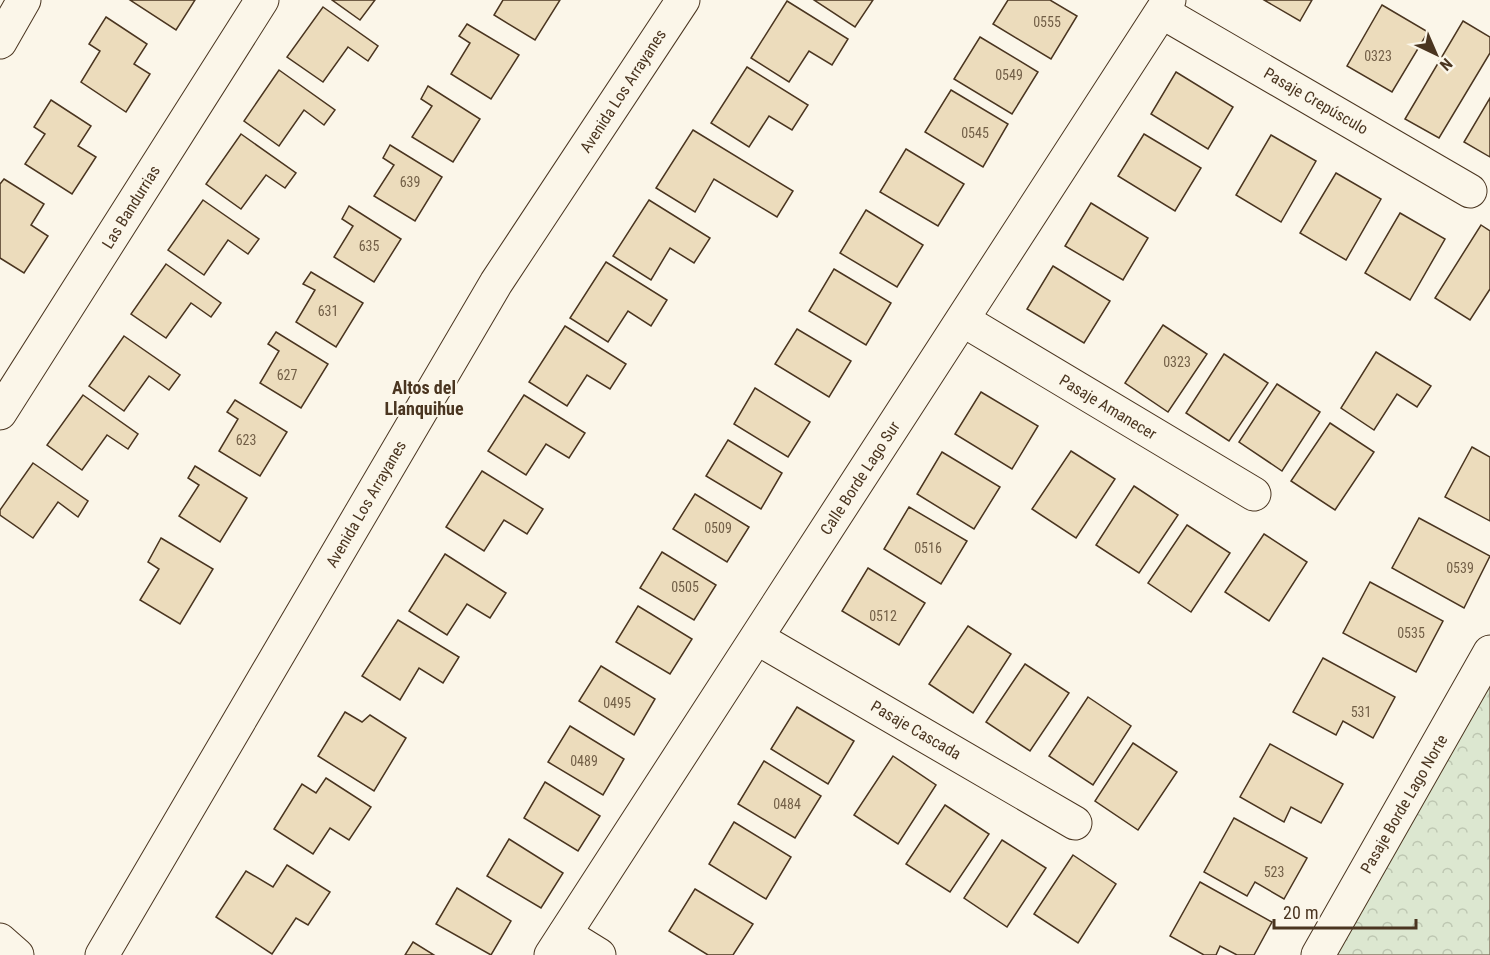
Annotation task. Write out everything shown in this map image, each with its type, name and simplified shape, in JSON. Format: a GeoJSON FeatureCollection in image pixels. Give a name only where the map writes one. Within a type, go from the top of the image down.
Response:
{"type":"FeatureCollection","features":[{"type":"Feature","properties":{"kind":"street"},"geometry":{"type":"LineString","coordinates":[[0,42],[24,0]]}},
{"type":"Feature","properties":{"kind":"street","name":"Las Bandurrias"},"geometry":{"type":"LineString","coordinates":[[0,413],[262,0]]}},
{"type":"Feature","properties":{"kind":"street","name":"Avenida Los Arrayanes"},"geometry":{"type":"LineString","coordinates":[[102,955],[496,283],[683,0]]}},
{"type":"Feature","properties":{"kind":"street","name":"Pasaje Crepúsculo"},"geometry":{"type":"LineString","coordinates":[[1166,6],[1470,190]]}},
{"type":"Feature","properties":{"kind":"street","name":"Calle Borde Lago Sur"},"geometry":{"type":"LineString","coordinates":[[558,944],[1166,6]]}},
{"type":"Feature","properties":{"kind":"street","name":"Pasaje Amanecer"},"geometry":{"type":"LineString","coordinates":[[963,320],[1254,494]]}},
{"type":"Feature","properties":{"kind":"street","name":"Pasaje Cascada"},"geometry":{"type":"LineString","coordinates":[[757,638],[1075,823]]}},
{"type":"Feature","properties":{"kind":"street","name":"Pasaje Borde Lago Norte"},"geometry":{"type":"LineString","coordinates":[[1317,955],[1490,652]]}},
{"type":"Feature","properties":{"kind":"street"},"geometry":{"type":"LineString","coordinates":[[0,940],[17,955]]}},
{"type":"Feature","properties":{"kind":"street"},"geometry":{"type":"LineString","coordinates":[[558,944],[599,955]]}},
{"type":"Feature","properties":{"kind":"green space"},"geometry":{"type":"Polygon","coordinates":[[[1490,681],[1490,955],[1334,955],[1490,681]]]}},
{"type":"Feature","properties":{"kind":"building"},"geometry":{"type":"Polygon","coordinates":[[[130,0],[195,0],[176,30],[130,0]]]}},
{"type":"Feature","properties":{"kind":"building"},"geometry":{"type":"Polygon","coordinates":[[[332,0],[375,0],[360,20],[332,0]]]}},
{"type":"Feature","properties":{"kind":"building"},"geometry":{"type":"Polygon","coordinates":[[[503,0],[560,0],[535,40],[494,15],[503,0]]]}},
{"type":"Feature","properties":{"kind":"building"},"geometry":{"type":"Polygon","coordinates":[[[814,0],[873,0],[855,27],[814,0]]]}},
{"type":"Feature","properties":{"kind":"building"},"geometry":{"type":"Polygon","coordinates":[[[1008,0],[1050,0],[1077,16],[1051,59],[993,24],[1008,0]]]}},
{"type":"Feature","properties":{"kind":"building"},"geometry":{"type":"Polygon","coordinates":[[[1264,0],[1312,0],[1300,21],[1264,0]]]}},
{"type":"Feature","properties":{"kind":"building"},"geometry":{"type":"Polygon","coordinates":[[[787,1],[848,39],[832,65],[809,51],[789,82],[751,58],[787,1]]]}},
{"type":"Feature","properties":{"kind":"building"},"geometry":{"type":"Polygon","coordinates":[[[1382,5],[1428,32],[1392,92],[1347,66],[1382,5]]]}},
{"type":"Feature","properties":{"kind":"building"},"geometry":{"type":"Polygon","coordinates":[[[323,7],[378,46],[368,61],[348,47],[323,82],[287,57],[323,7]]]}},
{"type":"Feature","properties":{"kind":"building"},"geometry":{"type":"Polygon","coordinates":[[[106,17],[147,44],[134,64],[150,74],[126,112],[81,82],[100,51],[89,44],[106,17]]]}},
{"type":"Feature","properties":{"kind":"building"},"geometry":{"type":"Polygon","coordinates":[[[1463,21],[1490,37],[1490,53],[1439,138],[1405,119],[1463,21]]]}},
{"type":"Feature","properties":{"kind":"building"},"geometry":{"type":"Polygon","coordinates":[[[467,24],[519,55],[491,99],[451,74],[470,43],[459,36],[467,24]]]}},
{"type":"Feature","properties":{"kind":"building"},"geometry":{"type":"Polygon","coordinates":[[[980,37],[1038,72],[1012,114],[954,79],[980,37]]]}},
{"type":"Feature","properties":{"kind":"building"},"geometry":{"type":"Polygon","coordinates":[[[747,67],[808,105],[792,130],[769,116],[749,147],[711,123],[747,67]]]}},
{"type":"Feature","properties":{"kind":"building"},"geometry":{"type":"Polygon","coordinates":[[[279,70],[335,110],[324,125],[304,110],[279,146],[244,121],[279,70]]]}},
{"type":"Feature","properties":{"kind":"building"},"geometry":{"type":"Polygon","coordinates":[[[1176,72],[1233,107],[1208,149],[1151,114],[1176,72]]]}},
{"type":"Feature","properties":{"kind":"building"},"geometry":{"type":"Polygon","coordinates":[[[428,86],[480,119],[453,162],[412,137],[432,106],[421,99],[428,86]]]}},
{"type":"Feature","properties":{"kind":"building"},"geometry":{"type":"Polygon","coordinates":[[[951,90],[1008,124],[983,167],[925,132],[951,90]]]}},
{"type":"Feature","properties":{"kind":"building"},"geometry":{"type":"Polygon","coordinates":[[[1490,98],[1490,157],[1464,142],[1490,98]]]}},
{"type":"Feature","properties":{"kind":"building"},"geometry":{"type":"Polygon","coordinates":[[[51,100],[91,126],[78,146],[96,157],[72,194],[25,164],[45,134],[34,127],[51,100]]]}},
{"type":"Feature","properties":{"kind":"building"},"geometry":{"type":"Polygon","coordinates":[[[693,130],[793,191],[777,217],[714,179],[695,212],[656,188],[693,130]]]}},
{"type":"Feature","properties":{"kind":"building"},"geometry":{"type":"Polygon","coordinates":[[[241,134],[296,173],[285,188],[266,175],[241,209],[206,184],[241,134]]]}},
{"type":"Feature","properties":{"kind":"building"},"geometry":{"type":"Polygon","coordinates":[[[1144,134],[1201,168],[1175,211],[1118,176],[1144,134]]]}},
{"type":"Feature","properties":{"kind":"building"},"geometry":{"type":"Polygon","coordinates":[[[1271,135],[1316,161],[1281,222],[1236,195],[1271,135]]]}},
{"type":"Feature","properties":{"kind":"building"},"geometry":{"type":"Polygon","coordinates":[[[390,145],[442,177],[415,221],[374,196],[394,165],[383,158],[390,145]]]}},
{"type":"Feature","properties":{"kind":"building"},"geometry":{"type":"Polygon","coordinates":[[[906,149],[964,184],[938,226],[880,192],[906,149]]]}},
{"type":"Feature","properties":{"kind":"building"},"geometry":{"type":"Polygon","coordinates":[[[1336,173],[1381,199],[1346,260],[1300,233],[1336,173]]]}},
{"type":"Feature","properties":{"kind":"building"},"geometry":{"type":"Polygon","coordinates":[[[4,179],[44,204],[31,225],[48,236],[24,273],[0,258],[0,184],[4,179]]]}},
{"type":"Feature","properties":{"kind":"building"},"geometry":{"type":"Polygon","coordinates":[[[203,200],[259,239],[248,254],[228,240],[204,275],[168,250],[203,200]]]}},
{"type":"Feature","properties":{"kind":"building"},"geometry":{"type":"Polygon","coordinates":[[[649,200],[710,238],[694,263],[670,248],[651,280],[613,256],[649,200]]]}},
{"type":"Feature","properties":{"kind":"building"},"geometry":{"type":"Polygon","coordinates":[[[1091,203],[1148,238],[1123,280],[1065,246],[1091,203]]]}},
{"type":"Feature","properties":{"kind":"building"},"geometry":{"type":"Polygon","coordinates":[[[349,206],[401,239],[374,282],[334,257],[353,226],[342,219],[349,206]]]}},
{"type":"Feature","properties":{"kind":"building"},"geometry":{"type":"Polygon","coordinates":[[[866,210],[923,245],[897,287],[840,253],[866,210]]]}},
{"type":"Feature","properties":{"kind":"building"},"geometry":{"type":"Polygon","coordinates":[[[1400,213],[1445,239],[1410,300],[1365,273],[1400,213]]]}},
{"type":"Feature","properties":{"kind":"building"},"geometry":{"type":"Polygon","coordinates":[[[1481,225],[1490,231],[1490,289],[1470,320],[1435,298],[1481,225]]]}},
{"type":"Feature","properties":{"kind":"building"},"geometry":{"type":"Polygon","coordinates":[[[606,262],[667,300],[651,326],[628,311],[608,342],[570,318],[606,262]]]}},
{"type":"Feature","properties":{"kind":"building"},"geometry":{"type":"Polygon","coordinates":[[[166,264],[221,303],[211,317],[191,303],[166,338],[131,314],[166,264]]]}},
{"type":"Feature","properties":{"kind":"building"},"geometry":{"type":"Polygon","coordinates":[[[1053,266],[1110,301],[1084,343],[1027,309],[1053,266]]]}},
{"type":"Feature","properties":{"kind":"building"},"geometry":{"type":"Polygon","coordinates":[[[834,269],[891,303],[866,345],[809,311],[834,269]]]}},
{"type":"Feature","properties":{"kind":"building"},"geometry":{"type":"Polygon","coordinates":[[[311,272],[363,303],[336,347],[296,322],[315,290],[303,284],[311,272]]]}},
{"type":"Feature","properties":{"kind":"building"},"geometry":{"type":"Polygon","coordinates":[[[1163,325],[1207,354],[1168,412],[1125,383],[1163,325]]]}},
{"type":"Feature","properties":{"kind":"building"},"geometry":{"type":"Polygon","coordinates":[[[565,326],[626,364],[610,389],[587,375],[567,406],[529,382],[565,326]]]}},
{"type":"Feature","properties":{"kind":"building"},"geometry":{"type":"Polygon","coordinates":[[[797,329],[851,361],[829,397],[775,364],[797,329]]]}},
{"type":"Feature","properties":{"kind":"building"},"geometry":{"type":"Polygon","coordinates":[[[276,332],[328,364],[301,408],[260,383],[279,351],[268,344],[276,332]]]}},
{"type":"Feature","properties":{"kind":"building"},"geometry":{"type":"Polygon","coordinates":[[[124,336],[180,375],[169,390],[149,376],[124,411],[89,386],[124,336]]]}},
{"type":"Feature","properties":{"kind":"building"},"geometry":{"type":"Polygon","coordinates":[[[1376,352],[1431,386],[1417,407],[1397,394],[1374,430],[1341,408],[1376,352]]]}},
{"type":"Feature","properties":{"kind":"building"},"geometry":{"type":"Polygon","coordinates":[[[1224,354],[1268,383],[1229,441],[1186,413],[1224,354]]]}},
{"type":"Feature","properties":{"kind":"building"},"geometry":{"type":"Polygon","coordinates":[[[1277,384],[1320,412],[1282,471],[1239,442],[1277,384]]]}},
{"type":"Feature","properties":{"kind":"building"},"geometry":{"type":"Polygon","coordinates":[[[755,388],[810,422],[788,457],[734,424],[755,388]]]}},
{"type":"Feature","properties":{"kind":"building"},"geometry":{"type":"Polygon","coordinates":[[[981,392],[1038,426],[1012,469],[955,434],[981,392]]]}},
{"type":"Feature","properties":{"kind":"building"},"geometry":{"type":"Polygon","coordinates":[[[83,395],[138,434],[128,449],[107,435],[82,470],[47,445],[83,395]]]}},
{"type":"Feature","properties":{"kind":"building"},"geometry":{"type":"Polygon","coordinates":[[[524,395],[585,433],[569,458],[546,444],[526,475],[488,451],[524,395]]]}},
{"type":"Feature","properties":{"kind":"building"},"geometry":{"type":"Polygon","coordinates":[[[235,400],[287,432],[260,476],[219,451],[238,419],[227,412],[235,400]]]}},
{"type":"Feature","properties":{"kind":"building"},"geometry":{"type":"Polygon","coordinates":[[[1330,423],[1374,452],[1335,510],[1291,481],[1330,423]]]}},
{"type":"Feature","properties":{"kind":"building"},"geometry":{"type":"Polygon","coordinates":[[[728,440],[782,473],[761,509],[706,476],[728,440]]]}},
{"type":"Feature","properties":{"kind":"building"},"geometry":{"type":"Polygon","coordinates":[[[1472,447],[1490,457],[1490,521],[1445,497],[1472,447]]]}},
{"type":"Feature","properties":{"kind":"building"},"geometry":{"type":"Polygon","coordinates":[[[1071,451],[1115,479],[1076,538],[1032,509],[1071,451]]]}},
{"type":"Feature","properties":{"kind":"building"},"geometry":{"type":"Polygon","coordinates":[[[942,452],[1000,487],[974,529],[917,494],[942,452]]]}},
{"type":"Feature","properties":{"kind":"building"},"geometry":{"type":"Polygon","coordinates":[[[33,463],[88,501],[78,517],[58,502],[33,538],[0,515],[0,510],[33,463]]]}},
{"type":"Feature","properties":{"kind":"building"},"geometry":{"type":"Polygon","coordinates":[[[195,466],[247,498],[220,542],[179,516],[199,485],[188,478],[195,466]]]}},
{"type":"Feature","properties":{"kind":"building"},"geometry":{"type":"Polygon","coordinates":[[[482,471],[543,509],[527,534],[504,520],[484,551],[446,527],[482,471]]]}},
{"type":"Feature","properties":{"kind":"building"},"geometry":{"type":"Polygon","coordinates":[[[1134,486],[1178,515],[1139,573],[1096,545],[1134,486]]]}},
{"type":"Feature","properties":{"kind":"building"},"geometry":{"type":"Polygon","coordinates":[[[695,494],[749,527],[727,562],[673,529],[695,494]]]}},
{"type":"Feature","properties":{"kind":"building"},"geometry":{"type":"Polygon","coordinates":[[[909,507],[967,541],[941,584],[884,549],[909,507]]]}},
{"type":"Feature","properties":{"kind":"building"},"geometry":{"type":"Polygon","coordinates":[[[1419,518],[1490,556],[1464,608],[1392,568],[1419,518]]]}},
{"type":"Feature","properties":{"kind":"building"},"geometry":{"type":"Polygon","coordinates":[[[1187,525],[1230,553],[1191,612],[1148,583],[1187,525]]]}},
{"type":"Feature","properties":{"kind":"building"},"geometry":{"type":"Polygon","coordinates":[[[1264,534],[1307,562],[1269,621],[1225,592],[1264,534]]]}},
{"type":"Feature","properties":{"kind":"building"},"geometry":{"type":"Polygon","coordinates":[[[161,538],[213,569],[180,624],[140,600],[159,569],[148,562],[161,538]]]}},
{"type":"Feature","properties":{"kind":"building"},"geometry":{"type":"Polygon","coordinates":[[[662,552],[716,585],[694,620],[640,588],[662,552]]]}},
{"type":"Feature","properties":{"kind":"building"},"geometry":{"type":"Polygon","coordinates":[[[445,554],[506,593],[490,618],[467,604],[447,635],[409,611],[445,554]]]}},
{"type":"Feature","properties":{"kind":"building"},"geometry":{"type":"Polygon","coordinates":[[[868,568],[925,603],[899,645],[842,611],[868,568]]]}},
{"type":"Feature","properties":{"kind":"building"},"geometry":{"type":"Polygon","coordinates":[[[1370,582],[1443,621],[1416,672],[1343,633],[1370,582]]]}},
{"type":"Feature","properties":{"kind":"building"},"geometry":{"type":"Polygon","coordinates":[[[638,606],[692,639],[670,674],[616,642],[638,606]]]}},
{"type":"Feature","properties":{"kind":"building"},"geometry":{"type":"Polygon","coordinates":[[[398,620],[459,657],[443,683],[419,668],[400,700],[362,676],[398,620]]]}},
{"type":"Feature","properties":{"kind":"building"},"geometry":{"type":"Polygon","coordinates":[[[968,626],[1011,654],[973,713],[929,684],[968,626]]]}},
{"type":"Feature","properties":{"kind":"building"},"geometry":{"type":"Polygon","coordinates":[[[1323,658],[1395,697],[1373,738],[1343,721],[1336,735],[1293,712],[1323,658]]]}},
{"type":"Feature","properties":{"kind":"building"},"geometry":{"type":"Polygon","coordinates":[[[1025,664],[1069,693],[1030,751],[986,722],[1025,664]]]}},
{"type":"Feature","properties":{"kind":"building"},"geometry":{"type":"Polygon","coordinates":[[[601,666],[655,699],[634,735],[579,701],[601,666]]]}},
{"type":"Feature","properties":{"kind":"building"},"geometry":{"type":"Polygon","coordinates":[[[1088,697],[1131,726],[1093,785],[1049,756],[1088,697]]]}},
{"type":"Feature","properties":{"kind":"building"},"geometry":{"type":"Polygon","coordinates":[[[797,707],[854,741],[828,784],[771,749],[797,707]]]}},
{"type":"Feature","properties":{"kind":"building"},"geometry":{"type":"Polygon","coordinates":[[[345,712],[362,722],[370,715],[406,738],[374,791],[318,756],[345,712]]]}},
{"type":"Feature","properties":{"kind":"building"},"geometry":{"type":"Polygon","coordinates":[[[570,726],[624,759],[603,795],[548,762],[570,726]]]}},
{"type":"Feature","properties":{"kind":"building"},"geometry":{"type":"Polygon","coordinates":[[[1133,743],[1177,772],[1138,830],[1095,801],[1133,743]]]}},
{"type":"Feature","properties":{"kind":"building"},"geometry":{"type":"Polygon","coordinates":[[[1270,744],[1343,784],[1321,823],[1291,807],[1284,822],[1240,797],[1270,744]]]}},
{"type":"Feature","properties":{"kind":"building"},"geometry":{"type":"Polygon","coordinates":[[[893,756],[936,785],[898,844],[854,815],[893,756]]]}},
{"type":"Feature","properties":{"kind":"building"},"geometry":{"type":"Polygon","coordinates":[[[764,761],[821,796],[795,838],[738,804],[764,761]]]}},
{"type":"Feature","properties":{"kind":"building"},"geometry":{"type":"Polygon","coordinates":[[[326,778],[371,807],[349,840],[330,828],[313,854],[274,829],[302,784],[316,793],[326,778]]]}},
{"type":"Feature","properties":{"kind":"building"},"geometry":{"type":"Polygon","coordinates":[[[545,782],[600,816],[578,851],[524,818],[545,782]]]}},
{"type":"Feature","properties":{"kind":"building"},"geometry":{"type":"Polygon","coordinates":[[[945,805],[989,834],[950,892],[906,864],[945,805]]]}},
{"type":"Feature","properties":{"kind":"building"},"geometry":{"type":"Polygon","coordinates":[[[1234,818],[1307,858],[1284,899],[1255,882],[1247,896],[1204,872],[1234,818]]]}},
{"type":"Feature","properties":{"kind":"building"},"geometry":{"type":"Polygon","coordinates":[[[734,822],[791,857],[766,899],[709,864],[734,822]]]}},
{"type":"Feature","properties":{"kind":"building"},"geometry":{"type":"Polygon","coordinates":[[[509,839],[563,873],[541,908],[487,876],[509,839]]]}},
{"type":"Feature","properties":{"kind":"building"},"geometry":{"type":"Polygon","coordinates":[[[1002,840],[1046,868],[1007,927],[964,898],[1002,840]]]}},
{"type":"Feature","properties":{"kind":"building"},"geometry":{"type":"Polygon","coordinates":[[[1073,855],[1116,884],[1078,943],[1034,914],[1073,855]]]}},
{"type":"Feature","properties":{"kind":"building"},"geometry":{"type":"Polygon","coordinates":[[[287,865],[330,892],[308,925],[296,918],[272,954],[216,917],[246,871],[273,887],[287,865]]]}},
{"type":"Feature","properties":{"kind":"building"},"geometry":{"type":"Polygon","coordinates":[[[1200,882],[1272,922],[1254,955],[1237,955],[1220,946],[1216,955],[1204,955],[1170,936],[1200,882]]]}},
{"type":"Feature","properties":{"kind":"building"},"geometry":{"type":"Polygon","coordinates":[[[457,888],[511,921],[491,955],[436,924],[457,888]]]}},
{"type":"Feature","properties":{"kind":"building"},"geometry":{"type":"Polygon","coordinates":[[[695,889],[753,924],[733,955],[708,955],[669,931],[695,889]]]}},
{"type":"Feature","properties":{"kind":"building"},"geometry":{"type":"Polygon","coordinates":[[[413,942],[434,955],[405,955],[413,942]]]}},
{"type":"Feature","properties":{"kind":"district","name":"Altos del Llanquihue"},"geometry":{"type":"Point","coordinates":[424,397]}}]}
